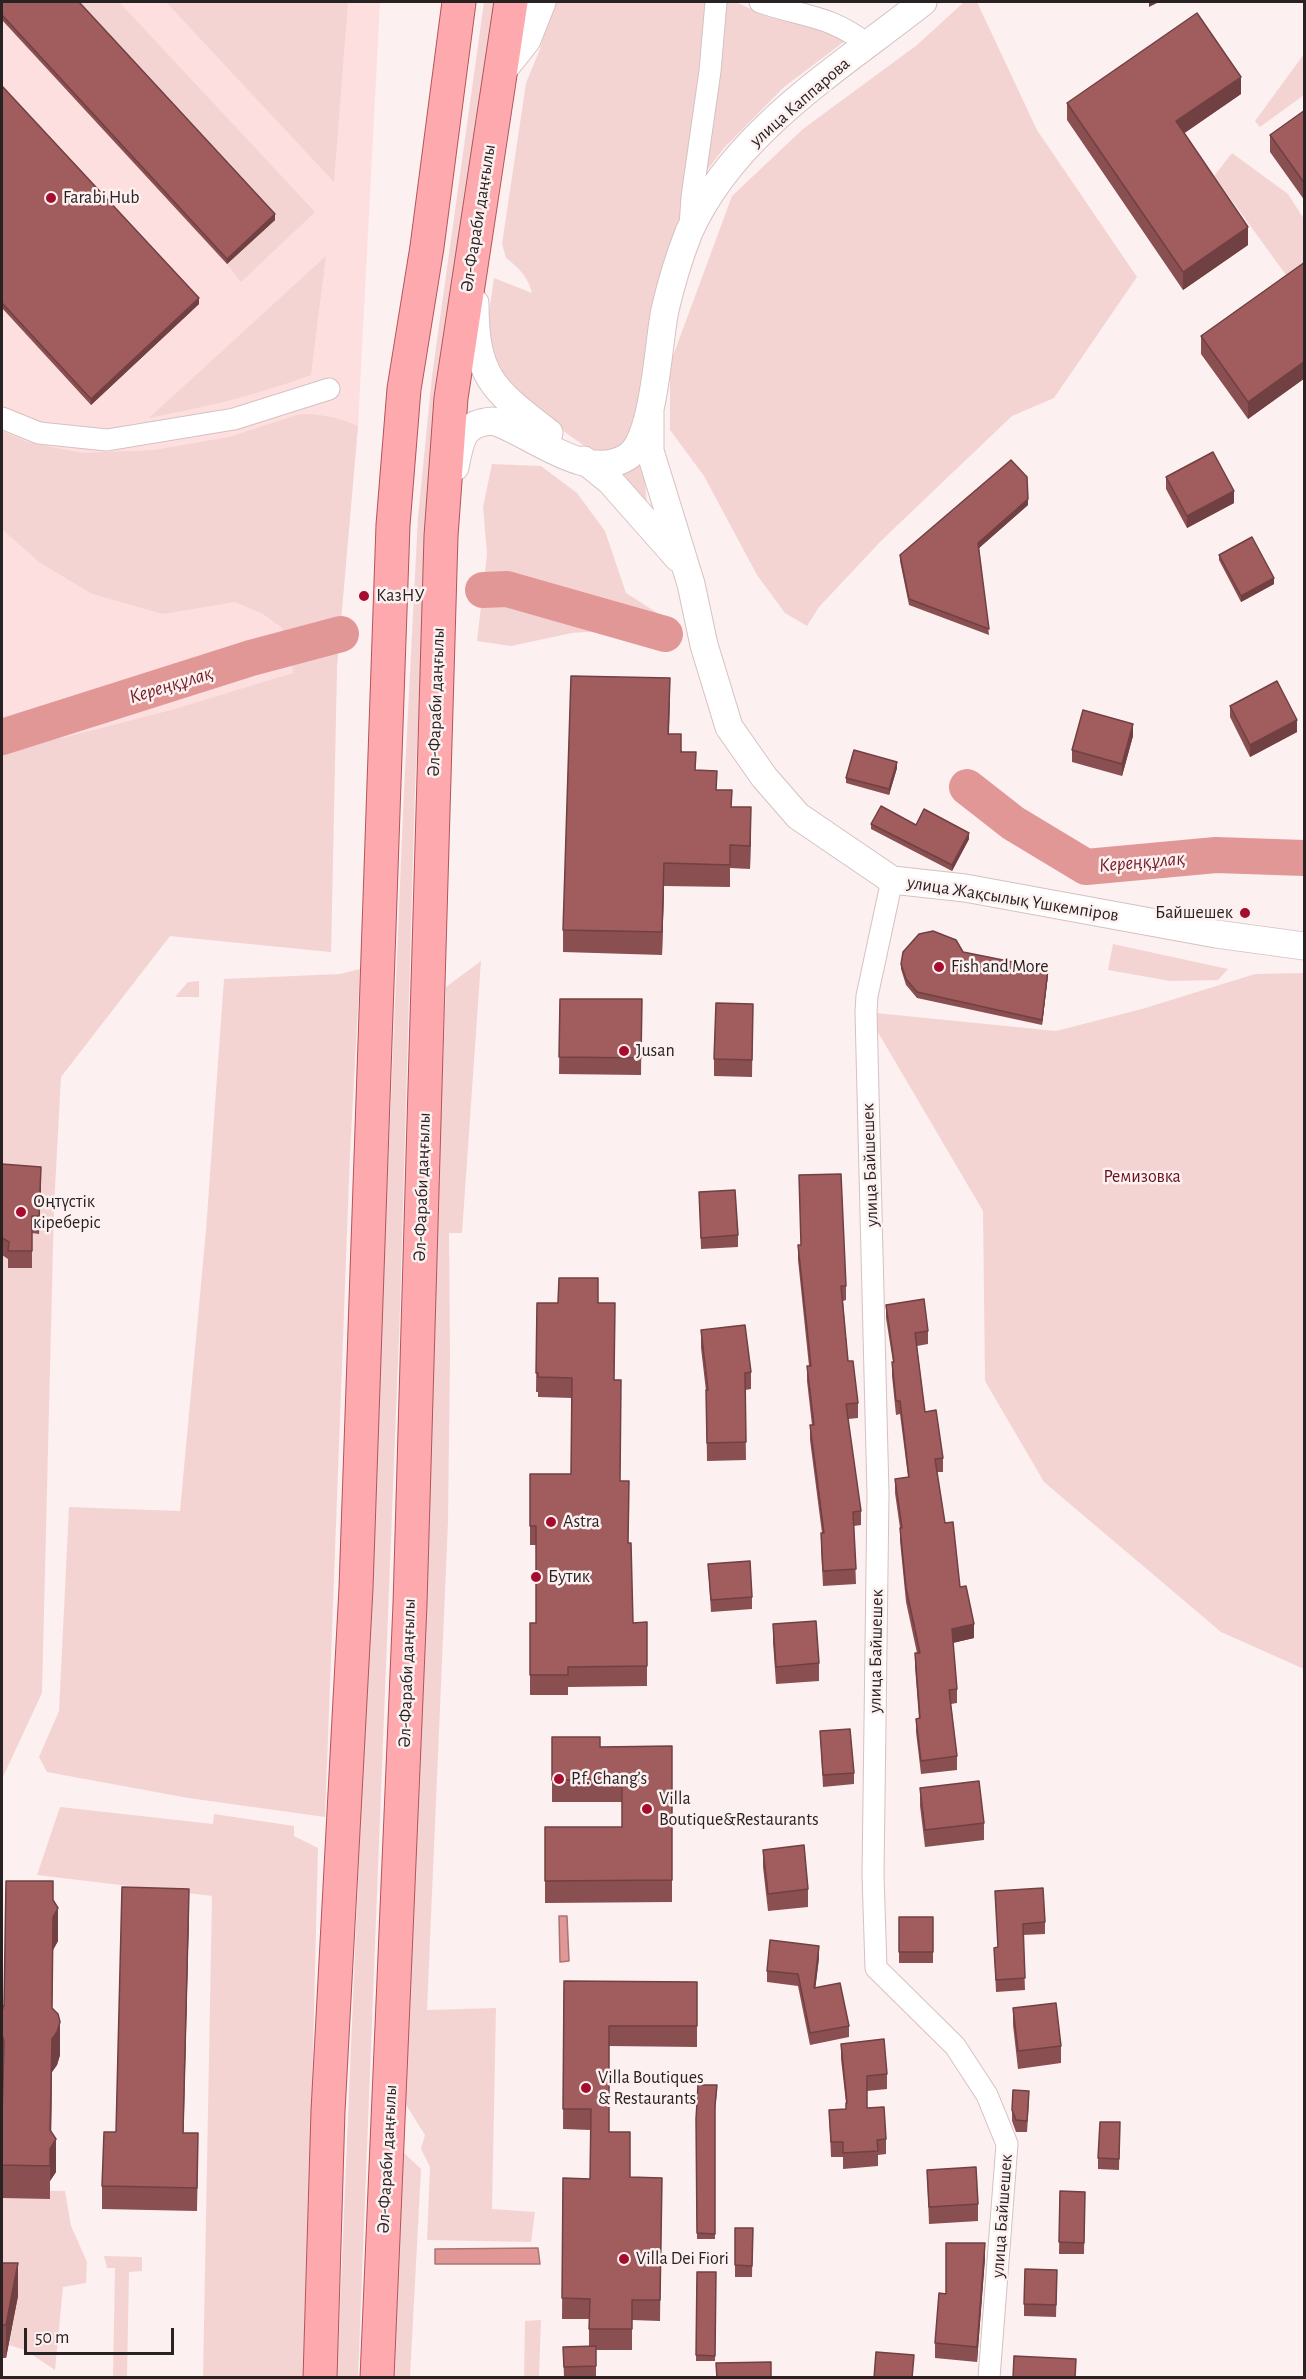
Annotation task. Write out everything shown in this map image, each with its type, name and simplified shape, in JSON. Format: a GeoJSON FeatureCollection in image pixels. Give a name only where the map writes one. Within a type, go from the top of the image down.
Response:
{"type":"FeatureCollection","features":[{"type":"Feature","properties":{"kind":"main road"},"geometry":{"type":"LineString","coordinates":[[320,2378],[328,2111],[356,1588],[392,546],[404,389],[427,247],[459,2]]}},
{"type":"Feature","properties":{"kind":"main road","name":"Әл-Фараби даңғылы"},"geometry":{"type":"LineString","coordinates":[[377,2378],[410,1592],[441,536],[452,398],[511,2]]}},
{"type":"Feature","properties":{"kind":"street"},"geometry":{"type":"LineString","coordinates":[[500,74],[527,40],[542,2]]}},
{"type":"Feature","properties":{"kind":"street"},"geometry":{"type":"LineString","coordinates":[[690,231],[692,197],[710,71],[716,2]]}},
{"type":"Feature","properties":{"kind":"street"},"geometry":{"type":"LineString","coordinates":[[760,2],[832,22],[852,32],[868,45]]}},
{"type":"Feature","properties":{"kind":"street","name":"улица Каппарова"},"geometry":{"type":"LineString","coordinates":[[613,484],[639,441],[650,411],[664,312],[690,231],[708,198],[730,166],[755,138],[806,92],[923,2]]}},
{"type":"Feature","properties":{"kind":"street"},"geometry":{"type":"LineString","coordinates":[[476,235],[475,327],[480,361],[490,380],[510,403],[590,465]]}},
{"type":"Feature","properties":{"kind":"street"},"geometry":{"type":"LineString","coordinates":[[2,418],[39,433],[107,440],[234,419],[329,389]]}},
{"type":"Feature","properties":{"kind":"street"},"geometry":{"type":"LineString","coordinates":[[650,411],[650,451],[685,566]]}},
{"type":"Feature","properties":{"kind":"street"},"geometry":{"type":"LineString","coordinates":[[441,536],[462,439],[469,427],[481,422],[493,421],[590,465],[612,464],[629,457]]}},
{"type":"Feature","properties":{"kind":"street","name":"улица Жақсылық Үшкемпіров"},"geometry":{"type":"LineString","coordinates":[[590,465],[613,484],[685,566],[704,645],[729,727],[764,777],[798,816],[892,880],[965,888],[1216,934],[1305,946]]}},
{"type":"Feature","properties":{"kind":"street","name":"улица Байшешек"},"geometry":{"type":"LineString","coordinates":[[892,880],[867,996],[866,1012],[878,1494],[873,1875],[876,1968],[955,2046],[987,2095],[1007,2144],[989,2378]]}},
{"type":"Feature","properties":{"kind":"shaded area"},"geometry":{"type":"Polygon","coordinates":[[[2,2],[380,2],[358,426],[337,666],[331,952],[170,936],[131,985],[2,939],[2,2]]]}},
{"type":"Feature","properties":{"kind":"shaded area"},"geometry":{"type":"Polygon","coordinates":[[[559,1916],[567,1916],[569,1961],[560,1962],[559,1916]]]}},
{"type":"Feature","properties":{"kind":"shaded area"},"geometry":{"type":"Polygon","coordinates":[[[538,2248],[540,2264],[435,2264],[435,2249],[538,2248]]]}},
{"type":"Feature","properties":{"kind":"green space"},"geometry":{"type":"Polygon","coordinates":[[[74,2],[119,2],[315,212],[241,282],[227,264],[275,219],[74,2]]]}},
{"type":"Feature","properties":{"kind":"green space"},"geometry":{"type":"Polygon","coordinates":[[[166,2],[348,2],[334,182],[166,2]]]}},
{"type":"Feature","properties":{"kind":"green space"},"geometry":{"type":"Polygon","coordinates":[[[484,2],[499,2],[428,516],[415,787],[400,1310],[358,2377],[337,2378],[404,790],[418,517],[432,376],[484,2]]]}},
{"type":"Feature","properties":{"kind":"green space"},"geometry":{"type":"Polygon","coordinates":[[[551,2],[716,2],[710,71],[639,441],[602,457],[571,437],[542,414],[488,362],[488,320],[494,278],[532,293],[522,273],[506,258],[502,244],[526,83],[540,49],[551,2]]]}},
{"type":"Feature","properties":{"kind":"green space"},"geometry":{"type":"Polygon","coordinates":[[[724,2],[736,2],[768,17],[828,30],[845,41],[784,87],[724,148],[699,181],[724,2]]]}},
{"type":"Feature","properties":{"kind":"green space"},"geometry":{"type":"Polygon","coordinates":[[[964,2],[977,2],[1037,130],[1137,277],[1054,398],[1012,416],[881,541],[819,607],[807,626],[785,613],[757,575],[704,476],[670,430],[670,364],[732,196],[803,129],[917,45],[964,2]]]}},
{"type":"Feature","properties":{"kind":"green space"},"geometry":{"type":"Polygon","coordinates":[[[1304,54],[1304,95],[1260,127],[1255,121],[1304,54]]]}},
{"type":"Feature","properties":{"kind":"green space"},"geometry":{"type":"Polygon","coordinates":[[[1232,153],[1288,194],[1304,219],[1304,268],[1289,279],[1214,176],[1232,153]]]}},
{"type":"Feature","properties":{"kind":"green space"},"geometry":{"type":"Polygon","coordinates":[[[326,256],[311,375],[231,400],[149,418],[326,256]]]}},
{"type":"Feature","properties":{"kind":"green space"},"geometry":{"type":"Polygon","coordinates":[[[300,414],[329,417],[358,426],[337,666],[331,952],[170,936],[61,1077],[54,1207],[42,1693],[2,1779],[2,749],[66,737],[171,710],[293,673],[289,641],[281,627],[263,614],[235,602],[163,614],[92,594],[39,562],[2,529],[2,431],[27,442],[82,453],[154,450],[229,437],[300,414]]]}},
{"type":"Feature","properties":{"kind":"green space"},"geometry":{"type":"Polygon","coordinates":[[[642,453],[647,503],[622,479],[629,464],[642,453]]]}},
{"type":"Feature","properties":{"kind":"green space"},"geometry":{"type":"Polygon","coordinates":[[[492,464],[541,466],[577,493],[605,531],[626,593],[678,626],[572,633],[511,646],[477,641],[487,555],[483,507],[492,464]]]}},
{"type":"Feature","properties":{"kind":"green space"},"geometry":{"type":"Polygon","coordinates":[[[1113,944],[1228,969],[1218,980],[1170,981],[1108,970],[1113,944]]]}},
{"type":"Feature","properties":{"kind":"green space"},"geometry":{"type":"Polygon","coordinates":[[[481,961],[462,1233],[449,1233],[448,1522],[427,2010],[496,2008],[492,2209],[535,2212],[531,2242],[427,2240],[430,2167],[421,2149],[425,2135],[403,2100],[446,987],[481,961]]]}},
{"type":"Feature","properties":{"kind":"green space"},"geometry":{"type":"Polygon","coordinates":[[[360,969],[350,1153],[325,1817],[188,1798],[47,1772],[39,1757],[59,1711],[69,1507],[180,1511],[206,1230],[224,979],[340,974],[360,969]]]}},
{"type":"Feature","properties":{"kind":"green space","name":"Ремизовка"},"geometry":{"type":"Polygon","coordinates":[[[1304,973],[1304,1669],[1221,1632],[1044,1482],[985,1381],[983,1211],[866,1012],[1056,1031],[1142,1009],[1255,974],[1304,973]]]}},
{"type":"Feature","properties":{"kind":"green space"},"geometry":{"type":"Polygon","coordinates":[[[199,981],[199,997],[175,997],[188,982],[199,981]]]}},
{"type":"Feature","properties":{"kind":"green space"},"geometry":{"type":"Polygon","coordinates":[[[60,1807],[213,1824],[214,1814],[294,1826],[294,1836],[318,1848],[305,2377],[203,2377],[212,1896],[37,1875],[60,1807]]]}},
{"type":"Feature","properties":{"kind":"green space"},"geometry":{"type":"Polygon","coordinates":[[[402,2151],[421,2169],[410,2377],[392,2378],[402,2151]]]}},
{"type":"Feature","properties":{"kind":"green space"},"geometry":{"type":"Polygon","coordinates":[[[2,2190],[65,2191],[71,2226],[87,2262],[86,2283],[63,2287],[55,2370],[25,2350],[9,2345],[18,2296],[2,2295],[2,2190]]]}},
{"type":"Feature","properties":{"kind":"green space"},"geometry":{"type":"Polygon","coordinates":[[[104,2256],[142,2257],[142,2271],[129,2272],[127,2377],[113,2377],[115,2268],[107,2268],[104,2256]]]}},
{"type":"Feature","properties":{"kind":"green space"},"geometry":{"type":"Polygon","coordinates":[[[541,2320],[539,2377],[524,2377],[525,2321],[541,2320]]]}},
{"type":"Feature","properties":{"kind":"building"},"geometry":{"type":"Polygon","coordinates":[[[2,2],[79,2],[275,214],[227,259],[2,15],[2,2]]]}},
{"type":"Feature","properties":{"kind":"building"},"geometry":{"type":"Polygon","coordinates":[[[1197,13],[1241,77],[1176,121],[1248,227],[1183,272],[1067,103],[1197,13]]]}},
{"type":"Feature","properties":{"kind":"building","name":"Farabi Hub"},"geometry":{"type":"Polygon","coordinates":[[[2,86],[199,298],[91,399],[2,303],[2,86]]]}},
{"type":"Feature","properties":{"kind":"building"},"geometry":{"type":"Polygon","coordinates":[[[1305,110],[1305,184],[1270,135],[1305,110]]]}},
{"type":"Feature","properties":{"kind":"building"},"geometry":{"type":"Polygon","coordinates":[[[1305,262],[1305,361],[1248,402],[1201,336],[1305,262]]]}},
{"type":"Feature","properties":{"kind":"building"},"geometry":{"type":"Polygon","coordinates":[[[1213,452],[1234,491],[1187,516],[1166,477],[1213,452]]]}},
{"type":"Feature","properties":{"kind":"building"},"geometry":{"type":"Polygon","coordinates":[[[1011,460],[1027,477],[1028,499],[978,543],[989,629],[909,599],[900,555],[1011,460]]]}},
{"type":"Feature","properties":{"kind":"building"},"geometry":{"type":"Polygon","coordinates":[[[1252,537],[1274,578],[1241,596],[1219,555],[1252,537]]]}},
{"type":"Feature","properties":{"kind":"building"},"geometry":{"type":"Polygon","coordinates":[[[571,676],[670,678],[668,734],[681,734],[681,752],[696,752],[695,770],[717,771],[716,790],[732,790],[731,807],[751,807],[750,846],[730,845],[730,865],[664,863],[662,932],[563,930],[571,676]]]}},
{"type":"Feature","properties":{"kind":"building"},"geometry":{"type":"Polygon","coordinates":[[[1277,681],[1297,720],[1250,745],[1230,706],[1277,681]]]}},
{"type":"Feature","properties":{"kind":"building"},"geometry":{"type":"Polygon","coordinates":[[[1083,710],[1133,724],[1122,764],[1072,750],[1083,710]]]}},
{"type":"Feature","properties":{"kind":"building"},"geometry":{"type":"Polygon","coordinates":[[[854,750],[897,762],[889,789],[846,778],[854,750]]]}},
{"type":"Feature","properties":{"kind":"building"},"geometry":{"type":"Polygon","coordinates":[[[881,806],[916,825],[924,809],[969,833],[952,865],[871,824],[881,806]]]}},
{"type":"Feature","properties":{"kind":"building"},"geometry":{"type":"Polygon","coordinates":[[[933,931],[956,940],[963,952],[1048,969],[1042,1020],[917,992],[906,979],[901,964],[903,952],[919,934],[933,931]]]}},
{"type":"Feature","properties":{"kind":"building"},"geometry":{"type":"Polygon","coordinates":[[[560,999],[642,999],[641,1058],[559,1057],[560,999]]]}},
{"type":"Feature","properties":{"kind":"building"},"geometry":{"type":"Polygon","coordinates":[[[716,1003],[753,1004],[752,1060],[714,1059],[716,1003]]]}},
{"type":"Feature","properties":{"kind":"building","name":"Оңтүстік кіреберіс"},"geometry":{"type":"Polygon","coordinates":[[[2,1164],[41,1167],[39,1216],[32,1216],[32,1251],[8,1251],[9,1242],[2,1238],[2,1164]]]}},
{"type":"Feature","properties":{"kind":"building"},"geometry":{"type":"Polygon","coordinates":[[[841,1174],[846,1286],[841,1286],[848,1361],[853,1361],[858,1403],[846,1404],[861,1511],[853,1512],[856,1569],[823,1571],[821,1533],[824,1533],[810,1425],[814,1425],[807,1366],[811,1366],[798,1245],[801,1245],[799,1175],[841,1174]]]}},
{"type":"Feature","properties":{"kind":"building"},"geometry":{"type":"Polygon","coordinates":[[[735,1190],[738,1235],[701,1238],[699,1192],[735,1190]]]}},
{"type":"Feature","properties":{"kind":"building"},"geometry":{"type":"Polygon","coordinates":[[[559,1278],[598,1278],[598,1303],[615,1303],[614,1380],[621,1380],[620,1481],[629,1481],[628,1543],[631,1543],[633,1623],[647,1622],[647,1666],[568,1667],[568,1675],[530,1675],[530,1623],[536,1623],[536,1526],[530,1526],[530,1474],[571,1474],[572,1378],[538,1377],[536,1373],[537,1303],[558,1303],[559,1278]]]}},
{"type":"Feature","properties":{"kind":"building"},"geometry":{"type":"Polygon","coordinates":[[[924,1299],[928,1331],[915,1333],[925,1412],[936,1410],[943,1458],[935,1459],[945,1523],[953,1522],[960,1587],[966,1586],[974,1624],[952,1629],[957,1689],[949,1690],[957,1756],[921,1761],[916,1719],[920,1718],[915,1653],[920,1653],[906,1588],[900,1528],[902,1528],[895,1479],[909,1477],[900,1401],[896,1401],[892,1362],[894,1362],[886,1305],[924,1299]]]}},
{"type":"Feature","properties":{"kind":"building"},"geometry":{"type":"Polygon","coordinates":[[[745,1325],[751,1372],[745,1373],[746,1442],[707,1443],[706,1390],[708,1390],[701,1330],[745,1325]]]}},
{"type":"Feature","properties":{"kind":"building"},"geometry":{"type":"Polygon","coordinates":[[[750,1561],[752,1597],[711,1600],[708,1564],[750,1561]]]}},
{"type":"Feature","properties":{"kind":"building"},"geometry":{"type":"Polygon","coordinates":[[[816,1621],[819,1663],[776,1667],[773,1624],[816,1621]]]}},
{"type":"Feature","properties":{"kind":"building"},"geometry":{"type":"Polygon","coordinates":[[[850,1729],[854,1773],[823,1775],[820,1731],[850,1729]]]}},
{"type":"Feature","properties":{"kind":"building"},"geometry":{"type":"Polygon","coordinates":[[[552,1737],[600,1737],[600,1747],[672,1746],[672,1880],[545,1881],[545,1827],[622,1827],[622,1780],[552,1780],[552,1737]]]}},
{"type":"Feature","properties":{"kind":"building"},"geometry":{"type":"Polygon","coordinates":[[[979,1781],[984,1823],[925,1830],[920,1788],[979,1781]]]}},
{"type":"Feature","properties":{"kind":"building"},"geometry":{"type":"Polygon","coordinates":[[[804,1845],[808,1889],[768,1894],[763,1850],[804,1845]]]}},
{"type":"Feature","properties":{"kind":"building"},"geometry":{"type":"Polygon","coordinates":[[[6,1881],[53,1881],[53,1900],[58,1908],[53,1917],[52,2008],[58,2014],[60,2022],[52,2039],[50,2130],[56,2139],[50,2149],[50,2166],[2,2165],[4,2041],[2,2011],[4,2005],[6,1881]]]}},
{"type":"Feature","properties":{"kind":"building"},"geometry":{"type":"Polygon","coordinates":[[[122,1887],[189,1889],[183,2133],[198,2133],[197,2188],[102,2186],[104,2132],[116,2132],[122,1887]]]}},
{"type":"Feature","properties":{"kind":"building"},"geometry":{"type":"Polygon","coordinates":[[[1043,1888],[1045,1922],[1023,1924],[1025,1978],[996,1980],[994,1948],[998,1947],[995,1891],[1043,1888]]]}},
{"type":"Feature","properties":{"kind":"building"},"geometry":{"type":"Polygon","coordinates":[[[899,1917],[933,1917],[933,1952],[899,1952],[899,1917]]]}},
{"type":"Feature","properties":{"kind":"building"},"geometry":{"type":"Polygon","coordinates":[[[770,1940],[819,1946],[814,1988],[840,1983],[849,2026],[810,2033],[798,1974],[767,1971],[770,1940]]]}},
{"type":"Feature","properties":{"kind":"building"},"geometry":{"type":"Polygon","coordinates":[[[564,1981],[697,1982],[697,2026],[609,2026],[609,2132],[630,2132],[630,2177],[662,2178],[660,2300],[632,2300],[632,2329],[589,2329],[590,2299],[562,2298],[563,2178],[590,2179],[591,2109],[563,2109],[564,1981]]]}},
{"type":"Feature","properties":{"kind":"building"},"geometry":{"type":"Polygon","coordinates":[[[1056,2003],[1061,2046],[1018,2051],[1013,2008],[1056,2003]]]}},
{"type":"Feature","properties":{"kind":"building"},"geometry":{"type":"Polygon","coordinates":[[[884,2039],[887,2074],[867,2076],[867,2108],[884,2107],[886,2139],[877,2140],[878,2151],[843,2153],[843,2142],[831,2142],[829,2110],[846,2109],[841,2044],[884,2039]]]}},
{"type":"Feature","properties":{"kind":"building"},"geometry":{"type":"Polygon","coordinates":[[[698,2085],[717,2085],[715,2234],[697,2233],[698,2085]]]}},
{"type":"Feature","properties":{"kind":"building"},"geometry":{"type":"Polygon","coordinates":[[[1013,2090],[1029,2091],[1027,2121],[1016,2120],[1012,2110],[1013,2090]]]}},
{"type":"Feature","properties":{"kind":"building"},"geometry":{"type":"Polygon","coordinates":[[[1100,2122],[1120,2122],[1119,2159],[1098,2158],[1100,2122]]]}},
{"type":"Feature","properties":{"kind":"building"},"geometry":{"type":"Polygon","coordinates":[[[976,2167],[978,2204],[929,2207],[927,2170],[976,2167]]]}},
{"type":"Feature","properties":{"kind":"building"},"geometry":{"type":"Polygon","coordinates":[[[1060,2191],[1085,2192],[1084,2243],[1059,2242],[1060,2191]]]}},
{"type":"Feature","properties":{"kind":"building"},"geometry":{"type":"Polygon","coordinates":[[[735,2228],[753,2228],[752,2266],[735,2265],[735,2228]]]}},
{"type":"Feature","properties":{"kind":"building"},"geometry":{"type":"Polygon","coordinates":[[[946,2243],[985,2243],[977,2347],[935,2343],[939,2293],[946,2294],[946,2243]]]}},
{"type":"Feature","properties":{"kind":"building"},"geometry":{"type":"Polygon","coordinates":[[[2,2263],[18,2263],[6,2325],[2,2325],[2,2263]]]}},
{"type":"Feature","properties":{"kind":"building"},"geometry":{"type":"Polygon","coordinates":[[[1025,2269],[1057,2270],[1056,2305],[1024,2304],[1025,2269]]]}},
{"type":"Feature","properties":{"kind":"building"},"geometry":{"type":"Polygon","coordinates":[[[697,2272],[716,2272],[715,2356],[696,2355],[697,2272]]]}},
{"type":"Feature","properties":{"kind":"building"},"geometry":{"type":"Polygon","coordinates":[[[596,2346],[596,2366],[564,2367],[563,2347],[596,2346]]]}},
{"type":"Feature","properties":{"kind":"building"},"geometry":{"type":"Polygon","coordinates":[[[876,2352],[914,2355],[912,2378],[874,2378],[876,2352]]]}},
{"type":"Feature","properties":{"kind":"building"},"geometry":{"type":"Polygon","coordinates":[[[1014,2356],[1076,2359],[1075,2378],[1013,2378],[1014,2356]]]}},
{"type":"Feature","properties":{"kind":"building"},"geometry":{"type":"Polygon","coordinates":[[[771,2362],[771,2378],[717,2378],[716,2363],[771,2362]]]}},
{"type":"Feature","properties":{"kind":"waterway","name":"Кереңқұлақ"},"geometry":{"type":"LineString","coordinates":[[483,590],[507,589],[665,634]]}},
{"type":"Feature","properties":{"kind":"waterway","name":"Кереңқұлақ"},"geometry":{"type":"LineString","coordinates":[[2,737],[251,658],[341,634]]}},
{"type":"Feature","properties":{"kind":"waterway","name":"Кереңқұлақ"},"geometry":{"type":"LineString","coordinates":[[967,787],[1013,823],[1086,867],[1216,855],[1304,858]]}},
{"type":"Feature","properties":{"kind":"place","name":"Farabi Hub"},"geometry":{"type":"Point","coordinates":[51,198]}},
{"type":"Feature","properties":{"kind":"place","name":"КазНУ"},"geometry":{"type":"Point","coordinates":[364,596]}},
{"type":"Feature","properties":{"kind":"place","name":"Байшешек"},"geometry":{"type":"Point","coordinates":[1245,913]}},
{"type":"Feature","properties":{"kind":"place","name":"Fish and More"},"geometry":{"type":"Point","coordinates":[939,967]}},
{"type":"Feature","properties":{"kind":"place","name":"Jusan"},"geometry":{"type":"Point","coordinates":[624,1051]}},
{"type":"Feature","properties":{"kind":"place","name":"Оңтүстік кіреберіс"},"geometry":{"type":"Point","coordinates":[21,1212]}},
{"type":"Feature","properties":{"kind":"place","name":"Astra"},"geometry":{"type":"Point","coordinates":[551,1522]}},
{"type":"Feature","properties":{"kind":"place","name":"Бутик"},"geometry":{"type":"Point","coordinates":[536,1577]}},
{"type":"Feature","properties":{"kind":"place","name":"P.f. Chang’s"},"geometry":{"type":"Point","coordinates":[559,1779]}},
{"type":"Feature","properties":{"kind":"place","name":"Villa Boutique&Restaurants"},"geometry":{"type":"Point","coordinates":[647,1809]}},
{"type":"Feature","properties":{"kind":"place","name":"Villa Boutiques & Restaurants"},"geometry":{"type":"Point","coordinates":[586,2088]}},
{"type":"Feature","properties":{"kind":"place","name":"Villa Dei Fiori"},"geometry":{"type":"Point","coordinates":[624,2259]}}]}
